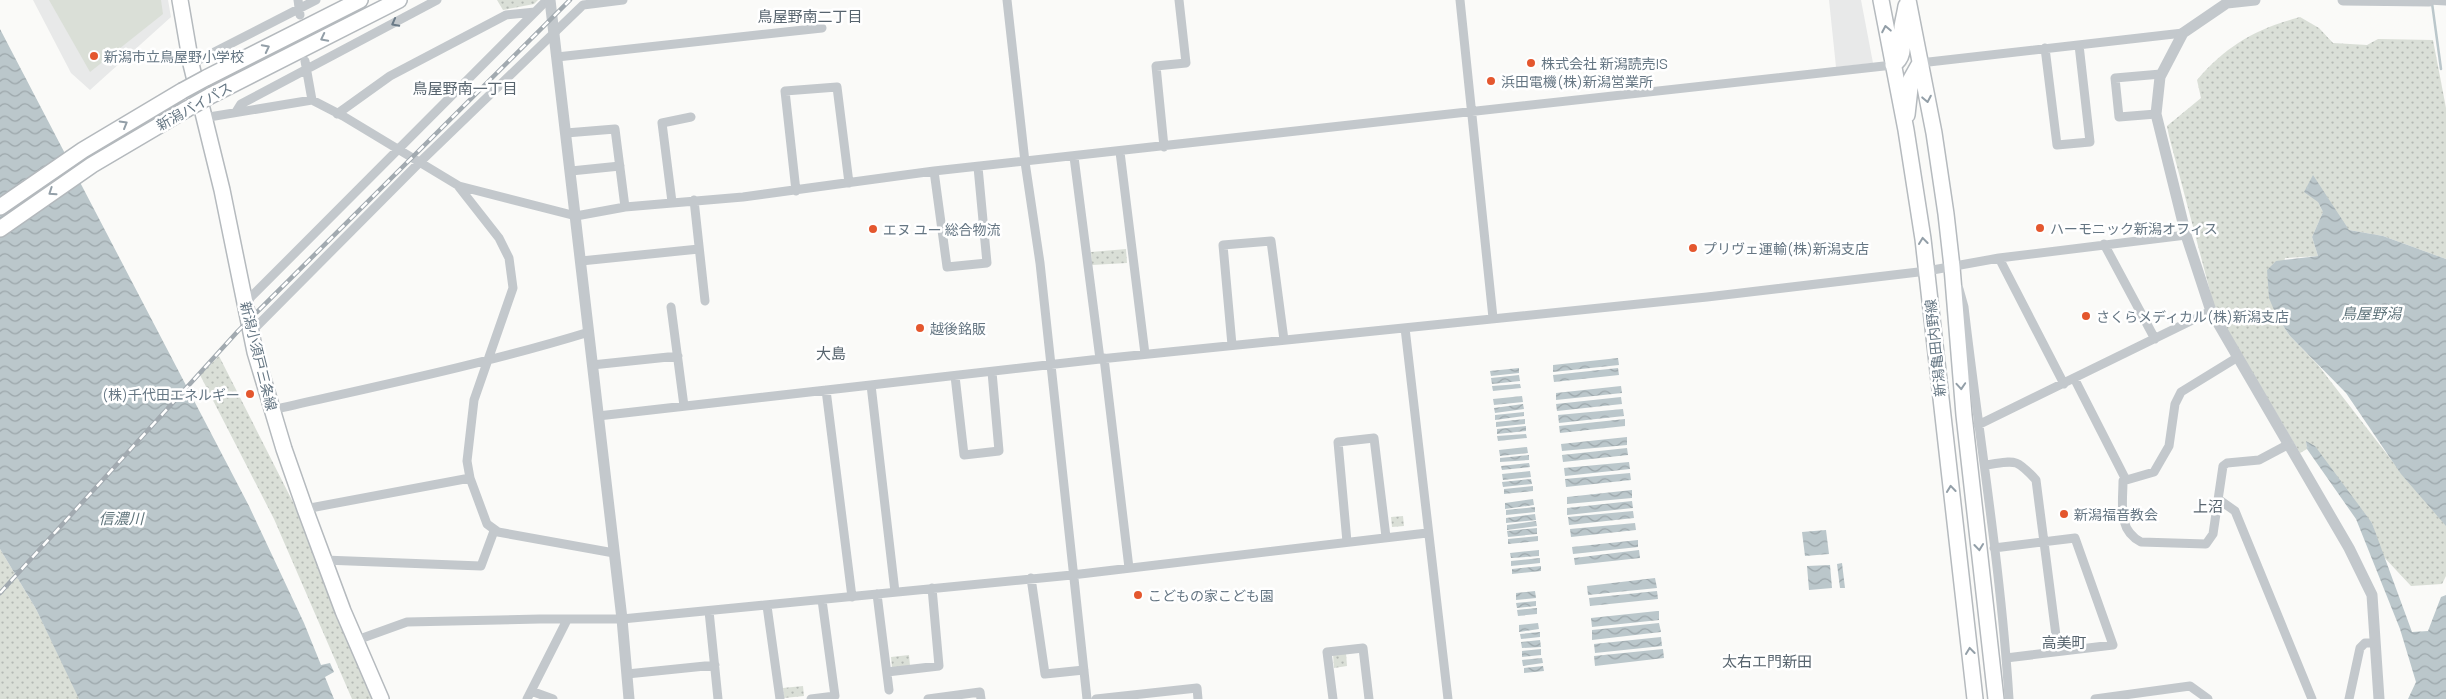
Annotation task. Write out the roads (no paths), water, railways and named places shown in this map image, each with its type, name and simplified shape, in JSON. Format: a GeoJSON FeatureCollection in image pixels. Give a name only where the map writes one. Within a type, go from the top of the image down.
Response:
{"type":"FeatureCollection","features":[{"type":"Feature","properties":{"kind":"main road","name":"新潟小須戸三条線"},"geometry":{"type":"LineString","coordinates":[[180,0],[191,64],[222,190],[250,332],[272,410],[305,509],[343,611],[357,640],[380,699]]}},
{"type":"Feature","properties":{"kind":"main road","name":"新潟バイパス"},"geometry":{"type":"LineString","coordinates":[[0,207],[82,150],[182,91],[360,0]]}},
{"type":"Feature","properties":{"kind":"main road","name":"新潟バイパス"},"geometry":{"type":"LineString","coordinates":[[0,229],[92,165],[187,109],[399,0]]}},
{"type":"Feature","properties":{"kind":"main road","name":"新潟亀田内野線"},"geometry":{"type":"LineString","coordinates":[[1881,0],[1904,124],[1927,272],[1975,699]]}},
{"type":"Feature","properties":{"kind":"main road","name":"新潟亀田内野線"},"geometry":{"type":"LineString","coordinates":[[1908,0],[1940,168],[1952,267],[1964,415],[1996,699]]}},
{"type":"Feature","properties":{"kind":"main road"},"geometry":{"type":"LineString","coordinates":[[1893,65],[1899,60],[1902,51],[1903,24],[1908,0]]}},
{"type":"Feature","properties":{"kind":"main road"},"geometry":{"type":"LineString","coordinates":[[1904,124],[1911,79],[1920,63]]}},
{"type":"Feature","properties":{"kind":"street"},"geometry":{"type":"LineString","coordinates":[[191,64],[316,0]]}},
{"type":"Feature","properties":{"kind":"street"},"geometry":{"type":"LineString","coordinates":[[236,112],[241,104],[438,0]]}},
{"type":"Feature","properties":{"kind":"street"},"geometry":{"type":"LineString","coordinates":[[244,303],[396,149],[548,0]]}},
{"type":"Feature","properties":{"kind":"street"},"geometry":{"type":"LineString","coordinates":[[548,0],[554,33],[571,172],[622,619],[629,699]]}},
{"type":"Feature","properties":{"kind":"street"},"geometry":{"type":"LineString","coordinates":[[250,332],[585,2],[623,0]]}},
{"type":"Feature","properties":{"kind":"street"},"geometry":{"type":"LineString","coordinates":[[1007,0],[1025,162],[1040,262],[1072,575],[1087,699]]}},
{"type":"Feature","properties":{"kind":"street"},"geometry":{"type":"LineString","coordinates":[[1164,147],[1156,66],[1186,63],[1180,0]]}},
{"type":"Feature","properties":{"kind":"street"},"geometry":{"type":"LineString","coordinates":[[1460,0],[1493,318]]}},
{"type":"Feature","properties":{"kind":"street"},"geometry":{"type":"LineString","coordinates":[[1920,63],[2183,33],[2227,3],[2255,0]]}},
{"type":"Feature","properties":{"kind":"street"},"geometry":{"type":"LineString","coordinates":[[2343,0],[2446,1]]}},
{"type":"Feature","properties":{"kind":"street"},"geometry":{"type":"LineString","coordinates":[[337,114],[390,76],[506,15],[535,12]]}},
{"type":"Feature","properties":{"kind":"street"},"geometry":{"type":"LineString","coordinates":[[557,57],[822,28]]}},
{"type":"Feature","properties":{"kind":"street"},"geometry":{"type":"LineString","coordinates":[[2183,33],[2161,74],[2156,114],[2186,235],[2211,311],[2349,548],[2372,595],[2379,699]]}},
{"type":"Feature","properties":{"kind":"street"},"geometry":{"type":"LineString","coordinates":[[2046,48],[2057,145],[2090,142],[2078,46]]}},
{"type":"Feature","properties":{"kind":"street"},"geometry":{"type":"LineString","coordinates":[[305,61],[312,100]]}},
{"type":"Feature","properties":{"kind":"street"},"geometry":{"type":"LineString","coordinates":[[203,118],[312,100],[459,186],[576,216],[625,207],[694,200],[743,198],[934,171],[1120,152],[1893,65]]}},
{"type":"Feature","properties":{"kind":"street"},"geometry":{"type":"LineString","coordinates":[[2156,114],[2120,118],[2115,78],[2161,74]]}},
{"type":"Feature","properties":{"kind":"street"},"geometry":{"type":"LineString","coordinates":[[796,191],[786,91],[837,86],[849,182]]}},
{"type":"Feature","properties":{"kind":"street"},"geometry":{"type":"LineString","coordinates":[[672,202],[662,123],[691,117]]}},
{"type":"Feature","properties":{"kind":"street"},"geometry":{"type":"LineString","coordinates":[[566,133],[615,129],[625,207]]}},
{"type":"Feature","properties":{"kind":"street"},"geometry":{"type":"LineString","coordinates":[[1120,152],[1144,354]]}},
{"type":"Feature","properties":{"kind":"street"},"geometry":{"type":"LineString","coordinates":[[1074,157],[1129,568]]}},
{"type":"Feature","properties":{"kind":"street"},"geometry":{"type":"LineString","coordinates":[[571,172],[620,166]]}},
{"type":"Feature","properties":{"kind":"street"},"geometry":{"type":"LineString","coordinates":[[934,171],[947,267],[986,263],[978,167]]}},
{"type":"Feature","properties":{"kind":"street"},"geometry":{"type":"LineString","coordinates":[[459,186],[499,238],[509,258],[514,288],[501,319],[490,359],[474,400],[467,461],[470,478],[487,524],[494,531],[614,554]]}},
{"type":"Feature","properties":{"kind":"street"},"geometry":{"type":"LineString","coordinates":[[694,200],[705,301]]}},
{"type":"Feature","properties":{"kind":"street"},"geometry":{"type":"LineString","coordinates":[[598,416],[1144,354],[1707,297],[1927,272],[1999,258],[2186,235]]}},
{"type":"Feature","properties":{"kind":"street"},"geometry":{"type":"LineString","coordinates":[[1232,345],[1223,246],[1271,241],[1284,340]]}},
{"type":"Feature","properties":{"kind":"street"},"geometry":{"type":"LineString","coordinates":[[2104,244],[2155,339]]}},
{"type":"Feature","properties":{"kind":"street"},"geometry":{"type":"LineString","coordinates":[[581,261],[699,249]]}},
{"type":"Feature","properties":{"kind":"street"},"geometry":{"type":"LineString","coordinates":[[1999,258],[2064,384]]}},
{"type":"Feature","properties":{"kind":"street"},"geometry":{"type":"LineString","coordinates":[[1952,267],[1964,307],[1978,425],[1985,465],[2006,658],[2008,699]]}},
{"type":"Feature","properties":{"kind":"street"},"geometry":{"type":"LineString","coordinates":[[671,307],[684,406]]}},
{"type":"Feature","properties":{"kind":"street"},"geometry":{"type":"LineString","coordinates":[[1978,425],[2211,311]]}},
{"type":"Feature","properties":{"kind":"street"},"geometry":{"type":"LineString","coordinates":[[1405,328],[1427,533],[1448,699]]}},
{"type":"Feature","properties":{"kind":"street"},"geometry":{"type":"LineString","coordinates":[[272,410],[411,379],[589,332]]}},
{"type":"Feature","properties":{"kind":"street"},"geometry":{"type":"LineString","coordinates":[[592,365],[678,356]]}},
{"type":"Feature","properties":{"kind":"street"},"geometry":{"type":"LineString","coordinates":[[2238,357],[2181,392],[2174,404],[2169,446],[2154,472],[2123,481],[2123,523],[2132,537],[2141,542],[2206,544],[2213,534],[2223,466],[2227,463],[2259,460],[2289,444]]}},
{"type":"Feature","properties":{"kind":"street"},"geometry":{"type":"LineString","coordinates":[[955,376],[964,455],[999,451],[992,372]]}},
{"type":"Feature","properties":{"kind":"street"},"geometry":{"type":"LineString","coordinates":[[2074,378],[2126,480]]}},
{"type":"Feature","properties":{"kind":"street"},"geometry":{"type":"LineString","coordinates":[[871,385],[895,592]]}},
{"type":"Feature","properties":{"kind":"street"},"geometry":{"type":"LineString","coordinates":[[826,390],[852,597]]}},
{"type":"Feature","properties":{"kind":"street"},"geometry":{"type":"LineString","coordinates":[[1347,542],[1338,442],[1374,438],[1386,537]]}},
{"type":"Feature","properties":{"kind":"street"},"geometry":{"type":"LineString","coordinates":[[1985,465],[2014,461],[2022,464],[2036,480],[2058,651]]}},
{"type":"Feature","properties":{"kind":"street"},"geometry":{"type":"LineString","coordinates":[[305,509],[470,478]]}},
{"type":"Feature","properties":{"kind":"street"},"geometry":{"type":"LineString","coordinates":[[2218,498],[2235,511],[2312,699]]}},
{"type":"Feature","properties":{"kind":"street"},"geometry":{"type":"LineString","coordinates":[[324,560],[481,566],[494,531]]}},
{"type":"Feature","properties":{"kind":"street"},"geometry":{"type":"LineString","coordinates":[[357,640],[407,622],[540,618],[567,620],[622,619],[1072,575],[1427,533]]}},
{"type":"Feature","properties":{"kind":"street"},"geometry":{"type":"LineString","coordinates":[[1994,548],[2075,538],[2113,645],[2006,658]]}},
{"type":"Feature","properties":{"kind":"street"},"geometry":{"type":"LineString","coordinates":[[1031,578],[1045,674],[1084,670]]}},
{"type":"Feature","properties":{"kind":"street"},"geometry":{"type":"LineString","coordinates":[[887,672],[939,666],[932,588]]}},
{"type":"Feature","properties":{"kind":"street"},"geometry":{"type":"LineString","coordinates":[[877,594],[890,690]]}},
{"type":"Feature","properties":{"kind":"street"},"geometry":{"type":"LineString","coordinates":[[811,699],[835,696],[822,600]]}},
{"type":"Feature","properties":{"kind":"street"},"geometry":{"type":"LineString","coordinates":[[767,606],[780,699]]}},
{"type":"Feature","properties":{"kind":"street"},"geometry":{"type":"LineString","coordinates":[[709,611],[718,699]]}},
{"type":"Feature","properties":{"kind":"street"},"geometry":{"type":"LineString","coordinates":[[553,699],[529,695],[567,620]]}},
{"type":"Feature","properties":{"kind":"street"},"geometry":{"type":"LineString","coordinates":[[2349,699],[2360,648],[2365,643],[2375,643]]}},
{"type":"Feature","properties":{"kind":"street"},"geometry":{"type":"LineString","coordinates":[[1333,699],[1327,652],[1363,648],[1369,699]]}},
{"type":"Feature","properties":{"kind":"street"},"geometry":{"type":"LineString","coordinates":[[627,674],[715,665]]}},
{"type":"Feature","properties":{"kind":"street"},"geometry":{"type":"LineString","coordinates":[[2095,699],[2190,686],[2208,699]]}},
{"type":"Feature","properties":{"kind":"street"},"geometry":{"type":"LineString","coordinates":[[1096,699],[1197,688],[1198,699]]}},
{"type":"Feature","properties":{"kind":"street"},"geometry":{"type":"LineString","coordinates":[[928,699],[980,692],[980,699]]}},
{"type":"Feature","properties":{"kind":"water","name":"信濃川"},"geometry":{"type":"Polygon","coordinates":[[[0,29],[249,506],[304,623],[321,665],[330,663],[334,672],[325,677],[334,699],[79,699],[36,609],[0,549],[0,29]]]}},
{"type":"Feature","properties":{"kind":"water","name":"鳥屋野潟"},"geometry":{"type":"Polygon","coordinates":[[[2313,175],[2349,230],[2383,236],[2446,259],[2446,526],[2401,474],[2346,393],[2290,336],[2277,317],[2269,298],[2267,270],[2276,261],[2318,256],[2312,237],[2323,212],[2318,202],[2304,192],[2313,175]]]}},
{"type":"Feature","properties":{"kind":"water"},"geometry":{"type":"Polygon","coordinates":[[[1618,358],[1619,365],[1553,372],[1553,365],[1618,358]]]}},
{"type":"Feature","properties":{"kind":"water"},"geometry":{"type":"Polygon","coordinates":[[[1519,368],[1519,373],[1491,376],[1490,371],[1519,368]]]}},
{"type":"Feature","properties":{"kind":"water"},"geometry":{"type":"Polygon","coordinates":[[[1618,368],[1619,375],[1554,382],[1553,375],[1618,368]]]}},
{"type":"Feature","properties":{"kind":"water"},"geometry":{"type":"Polygon","coordinates":[[[1519,375],[1520,381],[1492,384],[1491,378],[1519,375]]]}},
{"type":"Feature","properties":{"kind":"water"},"geometry":{"type":"Polygon","coordinates":[[[1520,384],[1521,388],[1493,391],[1492,386],[1520,384]]]}},
{"type":"Feature","properties":{"kind":"water"},"geometry":{"type":"Polygon","coordinates":[[[1621,386],[1622,393],[1556,400],[1556,393],[1621,386]]]}},
{"type":"Feature","properties":{"kind":"water"},"geometry":{"type":"Polygon","coordinates":[[[1522,396],[1523,402],[1494,405],[1493,399],[1522,396]]]}},
{"type":"Feature","properties":{"kind":"water"},"geometry":{"type":"Polygon","coordinates":[[[1621,397],[1622,404],[1557,411],[1556,404],[1621,397]]]}},
{"type":"Feature","properties":{"kind":"water"},"geometry":{"type":"Polygon","coordinates":[[[1523,404],[1524,409],[1495,413],[1494,408],[1523,404]]]}},
{"type":"Feature","properties":{"kind":"water"},"geometry":{"type":"Polygon","coordinates":[[[1623,409],[1624,416],[1559,423],[1558,415],[1623,409]]]}},
{"type":"Feature","properties":{"kind":"water"},"geometry":{"type":"Polygon","coordinates":[[[1524,412],[1524,416],[1495,420],[1495,415],[1524,412]]]}},
{"type":"Feature","properties":{"kind":"water"},"geometry":{"type":"Polygon","coordinates":[[[1525,419],[1525,424],[1496,427],[1496,422],[1525,419]]]}},
{"type":"Feature","properties":{"kind":"water"},"geometry":{"type":"Polygon","coordinates":[[[1625,419],[1625,426],[1560,433],[1559,426],[1625,419]]]}},
{"type":"Feature","properties":{"kind":"water"},"geometry":{"type":"Polygon","coordinates":[[[1526,426],[1526,431],[1497,434],[1497,429],[1526,426]]]}},
{"type":"Feature","properties":{"kind":"water"},"geometry":{"type":"Polygon","coordinates":[[[1526,434],[1527,438],[1498,441],[1497,436],[1526,434]]]}},
{"type":"Feature","properties":{"kind":"water"},"geometry":{"type":"Polygon","coordinates":[[[1627,437],[1627,445],[1562,451],[1561,444],[1627,437]]]}},
{"type":"Feature","properties":{"kind":"water"},"geometry":{"type":"Polygon","coordinates":[[[2306,441],[2315,446],[2372,523],[2412,632],[2428,631],[2441,597],[2446,595],[2446,699],[2408,699],[2416,682],[2400,629],[2356,519],[2307,449],[2306,441]]]}},
{"type":"Feature","properties":{"kind":"water"},"geometry":{"type":"Polygon","coordinates":[[[1527,447],[1528,453],[1500,456],[1499,450],[1527,447]]]}},
{"type":"Feature","properties":{"kind":"water"},"geometry":{"type":"Polygon","coordinates":[[[1627,448],[1628,455],[1563,462],[1562,455],[1627,448]]]}},
{"type":"Feature","properties":{"kind":"water"},"geometry":{"type":"Polygon","coordinates":[[[1529,455],[1529,460],[1500,462],[1500,458],[1529,455]]]}},
{"type":"Feature","properties":{"kind":"water"},"geometry":{"type":"Polygon","coordinates":[[[1629,462],[1630,469],[1565,476],[1564,468],[1629,462]]]}},
{"type":"Feature","properties":{"kind":"water"},"geometry":{"type":"Polygon","coordinates":[[[1529,463],[1530,467],[1502,470],[1501,466],[1529,463]]]}},
{"type":"Feature","properties":{"kind":"water"},"geometry":{"type":"Polygon","coordinates":[[[1530,471],[1531,477],[1503,480],[1502,474],[1530,471]]]}},
{"type":"Feature","properties":{"kind":"water"},"geometry":{"type":"Polygon","coordinates":[[[1630,473],[1631,480],[1566,487],[1565,479],[1630,473]]]}},
{"type":"Feature","properties":{"kind":"water"},"geometry":{"type":"Polygon","coordinates":[[[1531,479],[1532,484],[1503,487],[1502,482],[1531,479]]]}},
{"type":"Feature","properties":{"kind":"water"},"geometry":{"type":"Polygon","coordinates":[[[1533,486],[1533,491],[1504,494],[1504,489],[1533,486]]]}},
{"type":"Feature","properties":{"kind":"water"},"geometry":{"type":"Polygon","coordinates":[[[1632,490],[1632,498],[1567,504],[1567,497],[1632,490]]]}},
{"type":"Feature","properties":{"kind":"water"},"geometry":{"type":"Polygon","coordinates":[[[1533,499],[1534,505],[1505,509],[1505,503],[1533,499]]]}},
{"type":"Feature","properties":{"kind":"water"},"geometry":{"type":"Polygon","coordinates":[[[1632,501],[1633,508],[1567,515],[1567,508],[1632,501]]]}},
{"type":"Feature","properties":{"kind":"water"},"geometry":{"type":"Polygon","coordinates":[[[1535,507],[1535,512],[1506,515],[1506,510],[1535,507]]]}},
{"type":"Feature","properties":{"kind":"water"},"geometry":{"type":"Polygon","coordinates":[[[1633,511],[1634,518],[1569,525],[1568,517],[1633,511]]]}},
{"type":"Feature","properties":{"kind":"water"},"geometry":{"type":"Polygon","coordinates":[[[1535,514],[1536,520],[1506,523],[1506,518],[1535,514]]]}},
{"type":"Feature","properties":{"kind":"water"},"geometry":{"type":"Polygon","coordinates":[[[1536,521],[1537,526],[1507,530],[1507,525],[1536,521]]]}},
{"type":"Feature","properties":{"kind":"water"},"geometry":{"type":"Polygon","coordinates":[[[1635,523],[1636,530],[1571,537],[1570,529],[1635,523]]]}},
{"type":"Feature","properties":{"kind":"water"},"geometry":{"type":"Polygon","coordinates":[[[1537,528],[1537,534],[1508,537],[1507,531],[1537,528]]]}},
{"type":"Feature","properties":{"kind":"water"},"geometry":{"type":"Polygon","coordinates":[[[1826,530],[1829,554],[1805,556],[1802,532],[1826,530]]]}},
{"type":"Feature","properties":{"kind":"water"},"geometry":{"type":"Polygon","coordinates":[[[1538,536],[1538,541],[1508,544],[1508,539],[1538,536]]]}},
{"type":"Feature","properties":{"kind":"water"},"geometry":{"type":"Polygon","coordinates":[[[1638,540],[1638,547],[1573,554],[1572,547],[1638,540]]]}},
{"type":"Feature","properties":{"kind":"water"},"geometry":{"type":"Polygon","coordinates":[[[1539,550],[1539,556],[1511,558],[1510,553],[1539,550]]]}},
{"type":"Feature","properties":{"kind":"water"},"geometry":{"type":"Polygon","coordinates":[[[1639,550],[1640,558],[1575,565],[1574,558],[1639,550]]]}},
{"type":"Feature","properties":{"kind":"water"},"geometry":{"type":"Polygon","coordinates":[[[1540,558],[1540,563],[1511,566],[1511,561],[1540,558]]]}},
{"type":"Feature","properties":{"kind":"water"},"geometry":{"type":"Polygon","coordinates":[[[1842,563],[1845,588],[1840,588],[1837,564],[1842,563]]]}},
{"type":"Feature","properties":{"kind":"water"},"geometry":{"type":"Polygon","coordinates":[[[1830,565],[1832,588],[1809,590],[1807,566],[1830,565]]]}},
{"type":"Feature","properties":{"kind":"water"},"geometry":{"type":"Polygon","coordinates":[[[1541,566],[1541,571],[1512,574],[1512,569],[1541,566]]]}},
{"type":"Feature","properties":{"kind":"water"},"geometry":{"type":"Polygon","coordinates":[[[1655,578],[1657,588],[1588,595],[1587,586],[1655,578]]]}},
{"type":"Feature","properties":{"kind":"water"},"geometry":{"type":"Polygon","coordinates":[[[1535,591],[1536,598],[1516,600],[1516,593],[1535,591]]]}},
{"type":"Feature","properties":{"kind":"water"},"geometry":{"type":"Polygon","coordinates":[[[1657,591],[1658,599],[1590,606],[1589,598],[1657,591]]]}},
{"type":"Feature","properties":{"kind":"water"},"geometry":{"type":"Polygon","coordinates":[[[1536,601],[1536,606],[1517,608],[1516,603],[1536,601]]]}},
{"type":"Feature","properties":{"kind":"water"},"geometry":{"type":"Polygon","coordinates":[[[1537,608],[1537,614],[1518,616],[1517,610],[1537,608]]]}},
{"type":"Feature","properties":{"kind":"water"},"geometry":{"type":"Polygon","coordinates":[[[1659,611],[1659,620],[1592,627],[1591,618],[1659,611]]]}},
{"type":"Feature","properties":{"kind":"water"},"geometry":{"type":"Polygon","coordinates":[[[1538,623],[1539,629],[1519,632],[1519,625],[1538,623]]]}},
{"type":"Feature","properties":{"kind":"water"},"geometry":{"type":"Polygon","coordinates":[[[1659,623],[1661,632],[1592,640],[1592,630],[1659,623]]]}},
{"type":"Feature","properties":{"kind":"water"},"geometry":{"type":"Polygon","coordinates":[[[1540,632],[1540,637],[1521,639],[1520,634],[1540,632]]]}},
{"type":"Feature","properties":{"kind":"water"},"geometry":{"type":"Polygon","coordinates":[[[1661,637],[1662,646],[1595,653],[1594,644],[1661,637]]]}},
{"type":"Feature","properties":{"kind":"water"},"geometry":{"type":"Polygon","coordinates":[[[1540,640],[1541,647],[1522,648],[1521,642],[1540,640]]]}},
{"type":"Feature","properties":{"kind":"water"},"geometry":{"type":"Polygon","coordinates":[[[1541,649],[1541,655],[1522,657],[1522,651],[1541,649]]]}},
{"type":"Feature","properties":{"kind":"water"},"geometry":{"type":"Polygon","coordinates":[[[1663,649],[1664,658],[1595,666],[1594,656],[1663,649]]]}},
{"type":"Feature","properties":{"kind":"water"},"geometry":{"type":"Polygon","coordinates":[[[1542,658],[1543,663],[1523,666],[1522,660],[1542,658]]]}},
{"type":"Feature","properties":{"kind":"water"},"geometry":{"type":"Polygon","coordinates":[[[1543,666],[1544,671],[1524,673],[1524,668],[1543,666]]]}},
{"type":"Feature","properties":{"kind":"waterway"},"geometry":{"type":"LineString","coordinates":[[2432,3],[2441,69]]}},
{"type":"Feature","properties":{"kind":"railway"},"geometry":{"type":"LineString","coordinates":[[0,593],[238,331],[570,0]]}},
{"type":"Feature","properties":{"kind":"place","name":"新潟市立鳥屋野小学校"},"geometry":{"type":"Point","coordinates":[94,56]}},
{"type":"Feature","properties":{"kind":"place","name":"株式会社 新潟読売IS"},"geometry":{"type":"Point","coordinates":[1531,63]}},
{"type":"Feature","properties":{"kind":"place","name":"浜田電機(株)新潟営業所"},"geometry":{"type":"Point","coordinates":[1491,81]}},
{"type":"Feature","properties":{"kind":"place","name":"ハーモニック新潟オフィス"},"geometry":{"type":"Point","coordinates":[2040,228]}},
{"type":"Feature","properties":{"kind":"place","name":"エヌ ユー 総合物流"},"geometry":{"type":"Point","coordinates":[873,229]}},
{"type":"Feature","properties":{"kind":"place","name":"プリヴェ運輸(株)新潟支店"},"geometry":{"type":"Point","coordinates":[1693,248]}},
{"type":"Feature","properties":{"kind":"place","name":"さくらメディカル(株)新潟支店"},"geometry":{"type":"Point","coordinates":[2086,316]}},
{"type":"Feature","properties":{"kind":"place","name":"越後銘販"},"geometry":{"type":"Point","coordinates":[920,328]}},
{"type":"Feature","properties":{"kind":"place","name":"(株)千代田エネルギー"},"geometry":{"type":"Point","coordinates":[250,394]}},
{"type":"Feature","properties":{"kind":"place","name":"新潟福音教会"},"geometry":{"type":"Point","coordinates":[2064,514]}},
{"type":"Feature","properties":{"kind":"place","name":"こどもの家こども園"},"geometry":{"type":"Point","coordinates":[1138,595]}},
{"type":"Feature","properties":{"kind":"district","name":"鳥屋野南二丁目"},"geometry":{"type":"Point","coordinates":[810,16]}},
{"type":"Feature","properties":{"kind":"district","name":"鳥屋野南一丁目"},"geometry":{"type":"Point","coordinates":[465,88]}},
{"type":"Feature","properties":{"kind":"district","name":"大島"},"geometry":{"type":"Point","coordinates":[831,353]}},
{"type":"Feature","properties":{"kind":"district","name":"上沼"},"geometry":{"type":"Point","coordinates":[2208,506]}},
{"type":"Feature","properties":{"kind":"district","name":"高美町"},"geometry":{"type":"Point","coordinates":[2064,642]}},
{"type":"Feature","properties":{"kind":"district","name":"太右エ門新田"},"geometry":{"type":"Point","coordinates":[1767,661]}}]}
